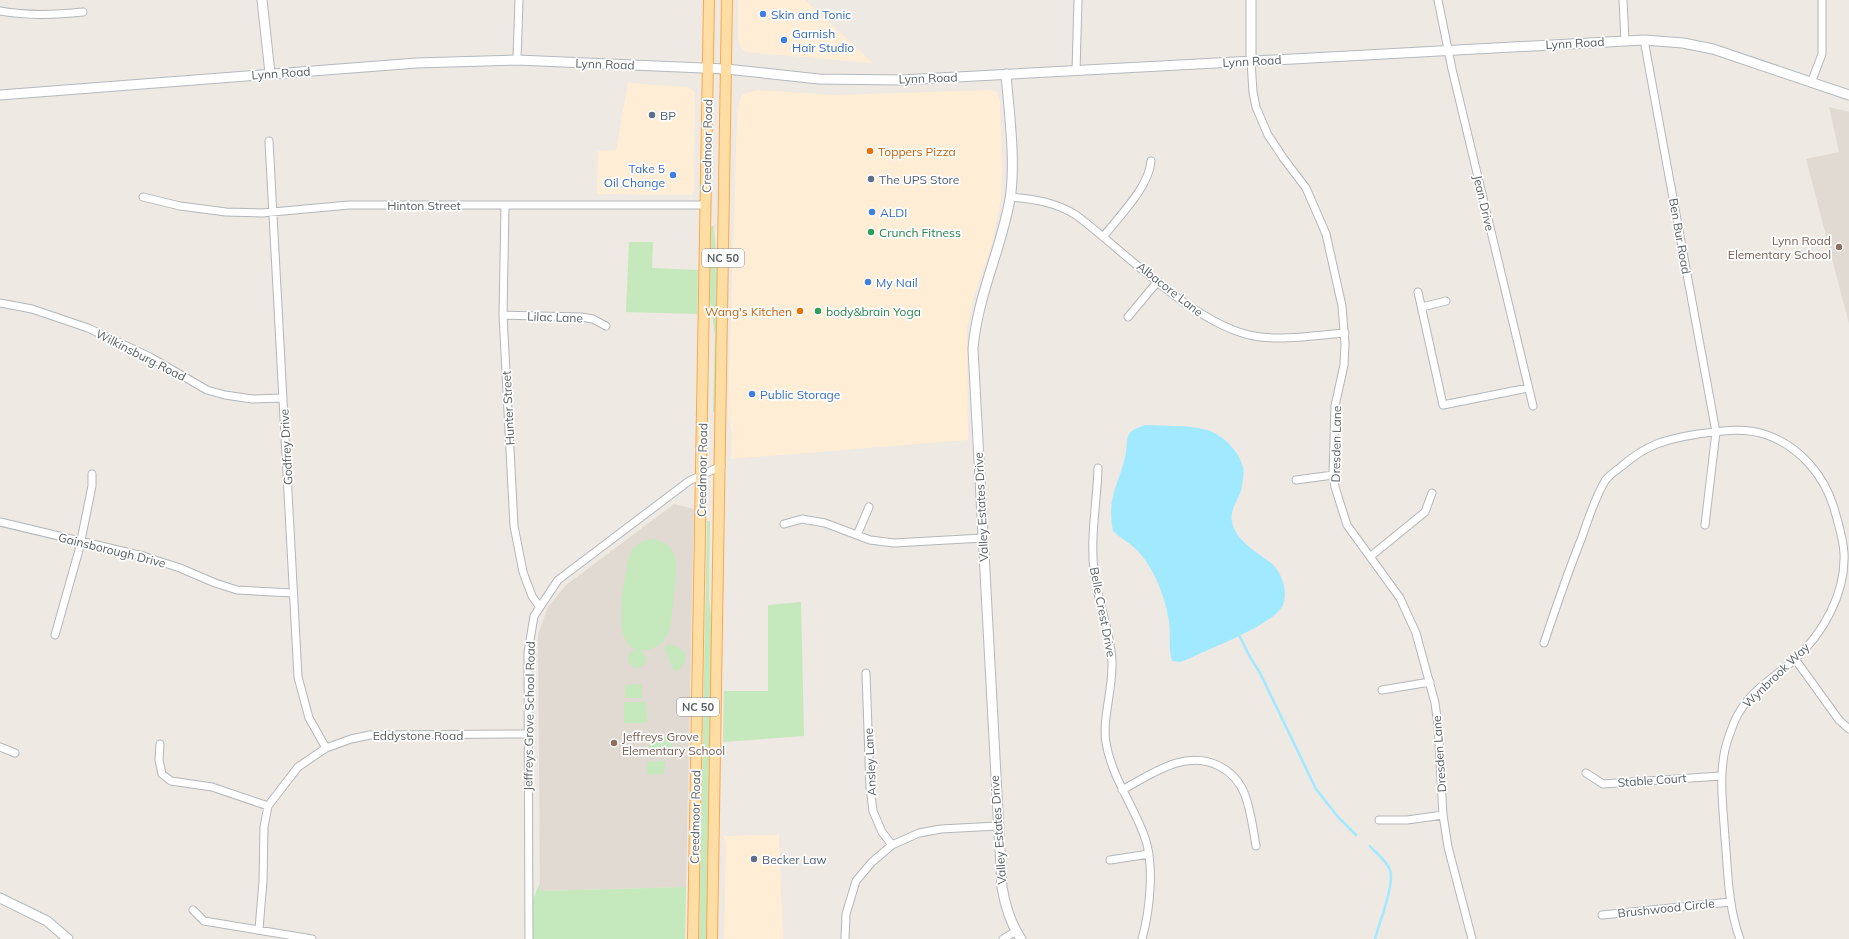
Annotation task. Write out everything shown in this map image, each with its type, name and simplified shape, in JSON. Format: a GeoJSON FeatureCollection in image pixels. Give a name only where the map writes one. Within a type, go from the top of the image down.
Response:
{"type":"FeatureCollection","features":[{"type":"Feature","properties":{"kind":"main road"},"geometry":{"type":"LineString","coordinates":[[262,0],[270,74]]}},
{"type":"Feature","properties":{"kind":"main road","name":"Creedmoor Road"},"geometry":{"type":"LineString","coordinates":[[693,939],[710,0]]}},
{"type":"Feature","properties":{"kind":"main road","name":"Creedmoor Road"},"geometry":{"type":"LineString","coordinates":[[712,939],[721,466],[727,0]]}},
{"type":"Feature","properties":{"kind":"main road"},"geometry":{"type":"LineString","coordinates":[[1251,0],[1251,61]]}},
{"type":"Feature","properties":{"kind":"main road","name":"Lynn Road"},"geometry":{"type":"LineString","coordinates":[[0,95],[417,62],[517,60],[726,69],[852,80],[944,79],[1006,74],[1625,40],[1683,43],[1713,49],[1849,95]]}},
{"type":"Feature","properties":{"kind":"main road","name":"Valley Estates Drive"},"geometry":{"type":"LineString","coordinates":[[1006,74],[1011,166],[1010,198],[999,244],[983,295],[974,338],[975,387],[997,826],[1002,887],[1006,907],[1021,939]]}},
{"type":"Feature","properties":{"kind":"main road"},"geometry":{"type":"LineString","coordinates":[[0,898],[47,921],[68,939]]}},
{"type":"Feature","properties":{"kind":"street"},"geometry":{"type":"LineString","coordinates":[[517,60],[519,0]]}},
{"type":"Feature","properties":{"kind":"street"},"geometry":{"type":"LineString","coordinates":[[1076,71],[1078,0]]}},
{"type":"Feature","properties":{"kind":"street","name":"Jean Drive"},"geometry":{"type":"LineString","coordinates":[[1438,0],[1448,49],[1533,406]]}},
{"type":"Feature","properties":{"kind":"street"},"geometry":{"type":"LineString","coordinates":[[1623,0],[1625,40]]}},
{"type":"Feature","properties":{"kind":"street"},"geometry":{"type":"LineString","coordinates":[[1811,83],[1822,54],[1822,0]]}},
{"type":"Feature","properties":{"kind":"street"},"geometry":{"type":"LineString","coordinates":[[0,11],[18,14],[59,15],[82,12]]}},
{"type":"Feature","properties":{"kind":"street","name":"Ben Bur Road"},"geometry":{"type":"LineString","coordinates":[[1644,40],[1716,432],[1705,525]]}},
{"type":"Feature","properties":{"kind":"street","name":"Dresden Lane"},"geometry":{"type":"LineString","coordinates":[[1251,61],[1252,86],[1256,107],[1268,135],[1306,188],[1326,234],[1342,306],[1345,333],[1345,355],[1335,406],[1333,475],[1338,500],[1343,516],[1352,533],[1371,556],[1408,614],[1416,633],[1430,682],[1438,725],[1443,815],[1453,868],[1472,939]]}},
{"type":"Feature","properties":{"kind":"street","name":"Godfrey Drive"},"geometry":{"type":"LineString","coordinates":[[269,141],[298,677],[309,718],[326,748]]}},
{"type":"Feature","properties":{"kind":"street"},"geometry":{"type":"LineString","coordinates":[[1104,236],[1145,183],[1150,171],[1151,161]]}},
{"type":"Feature","properties":{"kind":"street","name":"Hinton Street"},"geometry":{"type":"LineString","coordinates":[[143,197],[180,206],[226,212],[274,212],[332,206],[706,205]]}},
{"type":"Feature","properties":{"kind":"street","name":"Albacore Lane"},"geometry":{"type":"LineString","coordinates":[[1010,198],[1043,201],[1064,207],[1104,236],[1158,281],[1202,314],[1229,329],[1243,334],[1275,337],[1345,333]]}},
{"type":"Feature","properties":{"kind":"street","name":"Hunter Street"},"geometry":{"type":"LineString","coordinates":[[505,206],[503,315],[514,526],[523,572],[532,596],[539,606]]}},
{"type":"Feature","properties":{"kind":"street"},"geometry":{"type":"LineString","coordinates":[[1128,317],[1158,281]]}},
{"type":"Feature","properties":{"kind":"street"},"geometry":{"type":"LineString","coordinates":[[1418,292],[1443,405],[1528,388]]}},
{"type":"Feature","properties":{"kind":"street"},"geometry":{"type":"LineString","coordinates":[[1422,307],[1446,301]]}},
{"type":"Feature","properties":{"kind":"street","name":"Wilkinsburg Road"},"geometry":{"type":"LineString","coordinates":[[0,303],[32,309],[88,328],[150,357],[208,390],[225,395],[252,399],[283,398]]}},
{"type":"Feature","properties":{"kind":"street","name":"Lilac Lane"},"geometry":{"type":"LineString","coordinates":[[503,315],[581,317],[593,319],[606,326]]}},
{"type":"Feature","properties":{"kind":"street","name":"Wynbrook Way"},"geometry":{"type":"LineString","coordinates":[[1544,643],[1590,514],[1606,480],[1638,452],[1660,441],[1730,430],[1755,431],[1781,440],[1798,452],[1811,466],[1824,484],[1832,502],[1841,532],[1844,555],[1843,576],[1831,613],[1818,633],[1795,659],[1771,677],[1739,711],[1728,739],[1721,776],[1730,902],[1740,939]]}},
{"type":"Feature","properties":{"kind":"street","name":"Jeffreys Grove School Road"},"geometry":{"type":"LineString","coordinates":[[529,939],[527,734],[528,653],[534,616],[539,606],[554,585],[571,569],[689,482],[721,466]]}},
{"type":"Feature","properties":{"kind":"street","name":"Belle Crest Drive"},"geometry":{"type":"LineString","coordinates":[[1098,468],[1092,526],[1092,555],[1096,585],[1109,638],[1112,661],[1112,686],[1106,717],[1106,741],[1111,765],[1144,835],[1149,854],[1149,896],[1142,939]]}},
{"type":"Feature","properties":{"kind":"street"},"geometry":{"type":"LineString","coordinates":[[55,635],[81,541],[92,486],[92,474]]}},
{"type":"Feature","properties":{"kind":"street"},"geometry":{"type":"LineString","coordinates":[[1296,480],[1333,475]]}},
{"type":"Feature","properties":{"kind":"street"},"geometry":{"type":"LineString","coordinates":[[1371,556],[1424,512],[1432,493]]}},
{"type":"Feature","properties":{"kind":"street"},"geometry":{"type":"LineString","coordinates":[[858,535],[869,507]]}},
{"type":"Feature","properties":{"kind":"street"},"geometry":{"type":"LineString","coordinates":[[784,524],[802,519],[825,523],[870,540],[894,543],[983,538]]}},
{"type":"Feature","properties":{"kind":"street","name":"Gainsborough Drive"},"geometry":{"type":"LineString","coordinates":[[0,522],[143,556],[180,568],[215,583],[237,590],[293,593]]}},
{"type":"Feature","properties":{"kind":"street"},"geometry":{"type":"LineString","coordinates":[[1795,659],[1839,720],[1849,729]]}},
{"type":"Feature","properties":{"kind":"street","name":"Ansley Lane"},"geometry":{"type":"LineString","coordinates":[[866,673],[870,788],[873,811],[882,832],[892,845]]}},
{"type":"Feature","properties":{"kind":"street"},"geometry":{"type":"LineString","coordinates":[[1382,690],[1430,682]]}},
{"type":"Feature","properties":{"kind":"street","name":"Eddystone Road"},"geometry":{"type":"LineString","coordinates":[[259,929],[263,881],[264,827],[268,806],[298,767],[326,748],[351,739],[370,735],[527,734]]}},
{"type":"Feature","properties":{"kind":"street"},"geometry":{"type":"LineString","coordinates":[[160,744],[159,760],[162,774],[171,781],[212,787],[268,806]]}},
{"type":"Feature","properties":{"kind":"street"},"geometry":{"type":"LineString","coordinates":[[0,747],[15,753]]}},
{"type":"Feature","properties":{"kind":"street"},"geometry":{"type":"LineString","coordinates":[[1122,790],[1177,762],[1195,759],[1214,764],[1231,774],[1243,791],[1248,803],[1256,846]]}},
{"type":"Feature","properties":{"kind":"street","name":"Stable Court"},"geometry":{"type":"LineString","coordinates":[[1586,773],[1603,784],[1721,776]]}},
{"type":"Feature","properties":{"kind":"street"},"geometry":{"type":"LineString","coordinates":[[1379,820],[1407,820],[1443,815]]}},
{"type":"Feature","properties":{"kind":"street"},"geometry":{"type":"LineString","coordinates":[[845,939],[846,914],[856,881],[872,862],[892,845],[919,833],[941,829],[997,826]]}},
{"type":"Feature","properties":{"kind":"street"},"geometry":{"type":"LineString","coordinates":[[1110,860],[1149,854]]}},
{"type":"Feature","properties":{"kind":"street","name":"Brushwood Circle"},"geometry":{"type":"LineString","coordinates":[[1602,915],[1730,902]]}},
{"type":"Feature","properties":{"kind":"street"},"geometry":{"type":"LineString","coordinates":[[193,910],[204,921],[312,939]]}},
{"type":"Feature","properties":{"kind":"street"},"geometry":{"type":"LineString","coordinates":[[1003,939],[1016,931]]}},
{"type":"Feature","properties":{"kind":"shaded area"},"geometry":{"type":"Polygon","coordinates":[[[738,0],[805,0],[873,63],[745,52],[740,46],[738,40],[738,0]]]}},
{"type":"Feature","properties":{"kind":"shaded area"},"geometry":{"type":"Polygon","coordinates":[[[628,83],[688,87],[695,93],[694,190],[692,195],[597,194],[598,151],[616,150],[628,83]]]}},
{"type":"Feature","properties":{"kind":"shaded area"},"geometry":{"type":"Polygon","coordinates":[[[757,90],[834,95],[990,90],[997,92],[1000,102],[1002,172],[1001,199],[992,244],[973,299],[967,328],[968,440],[731,459],[732,434],[728,412],[737,113],[739,102],[743,94],[757,90]]]}},
{"type":"Feature","properties":{"kind":"shaded area","name":"Lynn Road Elementary School"},"geometry":{"type":"Polygon","coordinates":[[[1829,107],[1849,112],[1849,324],[1806,159],[1839,152],[1829,107]]]}},
{"type":"Feature","properties":{"kind":"shaded area","name":"Jeffreys Grove Elementary School"},"geometry":{"type":"Polygon","coordinates":[[[674,504],[694,509],[686,887],[540,891],[538,634],[548,607],[566,585],[674,504]]]}},
{"type":"Feature","properties":{"kind":"shaded area"},"geometry":{"type":"Polygon","coordinates":[[[779,835],[783,939],[724,939],[726,843],[723,836],[779,835]]]}},
{"type":"Feature","properties":{"kind":"green space"},"geometry":{"type":"Polygon","coordinates":[[[711,226],[714,226],[718,286],[716,412],[713,412],[715,335],[710,301],[711,226]]]}},
{"type":"Feature","properties":{"kind":"green space"},"geometry":{"type":"Polygon","coordinates":[[[629,242],[653,242],[652,268],[698,270],[697,314],[626,312],[629,242]]]}},
{"type":"Feature","properties":{"kind":"green space"},"geometry":{"type":"Polygon","coordinates":[[[707,521],[710,521],[709,598],[713,636],[707,939],[699,939],[707,521]]]}},
{"type":"Feature","properties":{"kind":"green space"},"geometry":{"type":"Polygon","coordinates":[[[652,539],[669,546],[673,551],[675,558],[676,573],[670,628],[667,636],[656,647],[647,650],[634,649],[626,641],[622,629],[622,597],[631,552],[635,546],[641,542],[652,539]]]}},
{"type":"Feature","properties":{"kind":"green space"},"geometry":{"type":"Polygon","coordinates":[[[801,602],[804,736],[723,742],[724,691],[768,691],[768,605],[801,602]]]}},
{"type":"Feature","properties":{"kind":"green space"},"geometry":{"type":"Polygon","coordinates":[[[668,644],[678,647],[684,653],[685,660],[679,670],[675,671],[670,663],[665,647],[668,644]]]}},
{"type":"Feature","properties":{"kind":"green space"},"geometry":{"type":"Polygon","coordinates":[[[637,650],[643,653],[646,659],[643,665],[637,668],[631,665],[628,659],[631,653],[637,650]]]}},
{"type":"Feature","properties":{"kind":"green space"},"geometry":{"type":"Polygon","coordinates":[[[642,684],[642,698],[625,698],[625,685],[642,684]]]}},
{"type":"Feature","properties":{"kind":"green space"},"geometry":{"type":"Polygon","coordinates":[[[624,702],[646,702],[647,723],[624,723],[624,702]]]}},
{"type":"Feature","properties":{"kind":"green space"},"geometry":{"type":"Polygon","coordinates":[[[649,736],[672,736],[671,757],[649,757],[649,736]]]}},
{"type":"Feature","properties":{"kind":"green space"},"geometry":{"type":"Polygon","coordinates":[[[665,761],[664,774],[647,774],[647,762],[665,761]]]}},
{"type":"Feature","properties":{"kind":"green space"},"geometry":{"type":"Polygon","coordinates":[[[540,883],[540,891],[686,887],[685,939],[532,939],[532,901],[540,883]]]}},
{"type":"Feature","properties":{"kind":"water"},"geometry":{"type":"Polygon","coordinates":[[[1145,425],[1182,426],[1203,429],[1216,434],[1233,448],[1243,467],[1241,490],[1232,512],[1234,529],[1248,546],[1276,568],[1284,587],[1285,594],[1282,607],[1269,619],[1246,633],[1181,662],[1172,661],[1170,651],[1170,626],[1162,592],[1154,574],[1137,550],[1113,531],[1111,519],[1112,499],[1126,452],[1128,436],[1136,428],[1145,425]]]}},
{"type":"Feature","properties":{"kind":"waterway"},"geometry":{"type":"LineString","coordinates":[[1239,635],[1260,673],[1316,789],[1338,817],[1356,835]]}},
{"type":"Feature","properties":{"kind":"waterway"},"geometry":{"type":"LineString","coordinates":[[1370,846],[1386,863],[1390,870],[1391,876],[1389,894],[1375,939]]}},
{"type":"Feature","properties":{"kind":"place","name":"Skin and Tonic"},"geometry":{"type":"Point","coordinates":[763,14]}},
{"type":"Feature","properties":{"kind":"place","name":"Garnish Hair Studio"},"geometry":{"type":"Point","coordinates":[784,40]}},
{"type":"Feature","properties":{"kind":"place","name":"BP"},"geometry":{"type":"Point","coordinates":[652,115]}},
{"type":"Feature","properties":{"kind":"place","name":"Toppers Pizza"},"geometry":{"type":"Point","coordinates":[870,151]}},
{"type":"Feature","properties":{"kind":"place","name":"Take 5 Oil Change"},"geometry":{"type":"Point","coordinates":[673,175]}},
{"type":"Feature","properties":{"kind":"place","name":"The UPS Store"},"geometry":{"type":"Point","coordinates":[871,179]}},
{"type":"Feature","properties":{"kind":"place","name":"ALDI"},"geometry":{"type":"Point","coordinates":[872,212]}},
{"type":"Feature","properties":{"kind":"place","name":"Crunch Fitness"},"geometry":{"type":"Point","coordinates":[871,232]}},
{"type":"Feature","properties":{"kind":"place","name":"Lynn Road Elementary School"},"geometry":{"type":"Point","coordinates":[1839,247]}},
{"type":"Feature","properties":{"kind":"place","name":"My Nail"},"geometry":{"type":"Point","coordinates":[868,282]}},
{"type":"Feature","properties":{"kind":"place","name":"Wang's Kitchen"},"geometry":{"type":"Point","coordinates":[800,311]}},
{"type":"Feature","properties":{"kind":"place","name":"body&brain Yoga"},"geometry":{"type":"Point","coordinates":[818,311]}},
{"type":"Feature","properties":{"kind":"place","name":"Public Storage"},"geometry":{"type":"Point","coordinates":[752,394]}},
{"type":"Feature","properties":{"kind":"place","name":"Jeffreys Grove Elementary School"},"geometry":{"type":"Point","coordinates":[614,743]}},
{"type":"Feature","properties":{"kind":"place","name":"Becker Law"},"geometry":{"type":"Point","coordinates":[754,859]}}]}
